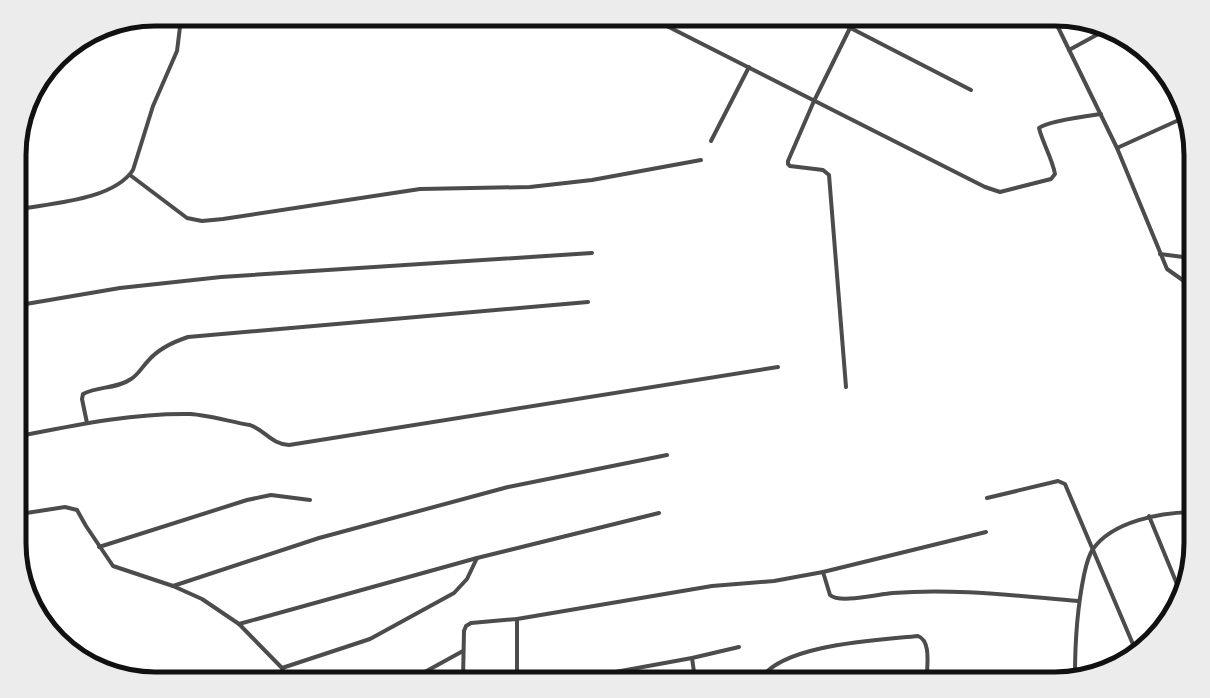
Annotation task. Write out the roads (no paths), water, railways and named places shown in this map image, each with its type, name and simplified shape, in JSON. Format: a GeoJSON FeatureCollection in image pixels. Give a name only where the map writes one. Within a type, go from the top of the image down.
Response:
{"type":"FeatureCollection","features":[{"type":"Feature","properties":{"kind":"street"},"geometry":{"type":"LineString","coordinates":[[26,208],[88,197],[121,184],[130,175],[133,170],[153,106],[177,51],[180,26]]}},
{"type":"Feature","properties":{"kind":"street"},"geometry":{"type":"LineString","coordinates":[[667,26],[985,187],[1000,192],[1051,179],[1055,174],[1053,164],[1043,142],[1039,128],[1045,123],[1056,123],[1101,114]]}},
{"type":"Feature","properties":{"kind":"street"},"geometry":{"type":"LineString","coordinates":[[846,26],[971,90]]}},
{"type":"Feature","properties":{"kind":"street"},"geometry":{"type":"LineString","coordinates":[[1057,26],[1117,148],[1167,269],[1184,281]]}},
{"type":"Feature","properties":{"kind":"street"},"geometry":{"type":"LineString","coordinates":[[846,387],[829,175],[823,170],[790,166],[788,161],[814,100],[850,28]]}},
{"type":"Feature","properties":{"kind":"street"},"geometry":{"type":"LineString","coordinates":[[1069,50],[1098,34]]}},
{"type":"Feature","properties":{"kind":"street"},"geometry":{"type":"LineString","coordinates":[[711,141],[748,67]]}},
{"type":"Feature","properties":{"kind":"street"},"geometry":{"type":"LineString","coordinates":[[1117,148],[1179,120]]}},
{"type":"Feature","properties":{"kind":"street"},"geometry":{"type":"LineString","coordinates":[[130,175],[187,218],[202,220],[223,219],[420,189],[530,187],[592,180],[701,160]]}},
{"type":"Feature","properties":{"kind":"street"},"geometry":{"type":"LineString","coordinates":[[26,304],[120,288],[221,277],[592,253]]}},
{"type":"Feature","properties":{"kind":"street"},"geometry":{"type":"LineString","coordinates":[[1160,254],[1184,257]]}},
{"type":"Feature","properties":{"kind":"street"},"geometry":{"type":"LineString","coordinates":[[87,423],[82,399],[83,394],[89,391],[122,384],[131,379],[149,359],[162,349],[188,337],[588,302]]}},
{"type":"Feature","properties":{"kind":"street"},"geometry":{"type":"LineString","coordinates":[[26,435],[87,423],[152,415],[191,414],[250,425],[259,429],[275,443],[289,445],[778,367]]}},
{"type":"Feature","properties":{"kind":"street"},"geometry":{"type":"LineString","coordinates":[[173,586],[319,538],[508,487],[667,455]]}},
{"type":"Feature","properties":{"kind":"street"},"geometry":{"type":"LineString","coordinates":[[987,498],[1062,481],[1065,484],[1133,645]]}},
{"type":"Feature","properties":{"kind":"street"},"geometry":{"type":"LineString","coordinates":[[99,547],[247,500],[271,495],[310,500]]}},
{"type":"Feature","properties":{"kind":"street"},"geometry":{"type":"LineString","coordinates":[[26,513],[65,507],[77,510],[99,547],[113,566],[173,586],[202,599],[239,624],[282,668],[284,672]]}},
{"type":"Feature","properties":{"kind":"street"},"geometry":{"type":"LineString","coordinates":[[1075,671],[1078,601],[1088,560],[1093,549],[1106,537],[1128,524],[1148,516],[1184,512]]}},
{"type":"Feature","properties":{"kind":"street"},"geometry":{"type":"LineString","coordinates":[[239,624],[477,558],[659,513]]}},
{"type":"Feature","properties":{"kind":"street"},"geometry":{"type":"LineString","coordinates":[[1148,516],[1177,584]]}},
{"type":"Feature","properties":{"kind":"street"},"geometry":{"type":"LineString","coordinates":[[463,672],[464,631],[466,626],[471,623],[517,619],[712,586],[774,581],[823,572],[986,532]]}},
{"type":"Feature","properties":{"kind":"street"},"geometry":{"type":"LineString","coordinates":[[282,668],[370,639],[454,593],[467,579],[477,558]]}},
{"type":"Feature","properties":{"kind":"street"},"geometry":{"type":"LineString","coordinates":[[823,572],[830,595],[839,599],[893,593],[932,591],[1078,601]]}},
{"type":"Feature","properties":{"kind":"street"},"geometry":{"type":"LineString","coordinates":[[517,619],[517,672]]}},
{"type":"Feature","properties":{"kind":"street"},"geometry":{"type":"LineString","coordinates":[[767,672],[770,669],[796,656],[828,646],[853,642],[918,636],[926,643],[927,672]]}},
{"type":"Feature","properties":{"kind":"street"},"geometry":{"type":"LineString","coordinates":[[615,672],[738,648]]}},
{"type":"Feature","properties":{"kind":"street"},"geometry":{"type":"LineString","coordinates":[[425,672],[463,651]]}},
{"type":"Feature","properties":{"kind":"street"},"geometry":{"type":"LineString","coordinates":[[692,658],[694,672]]}}]}
